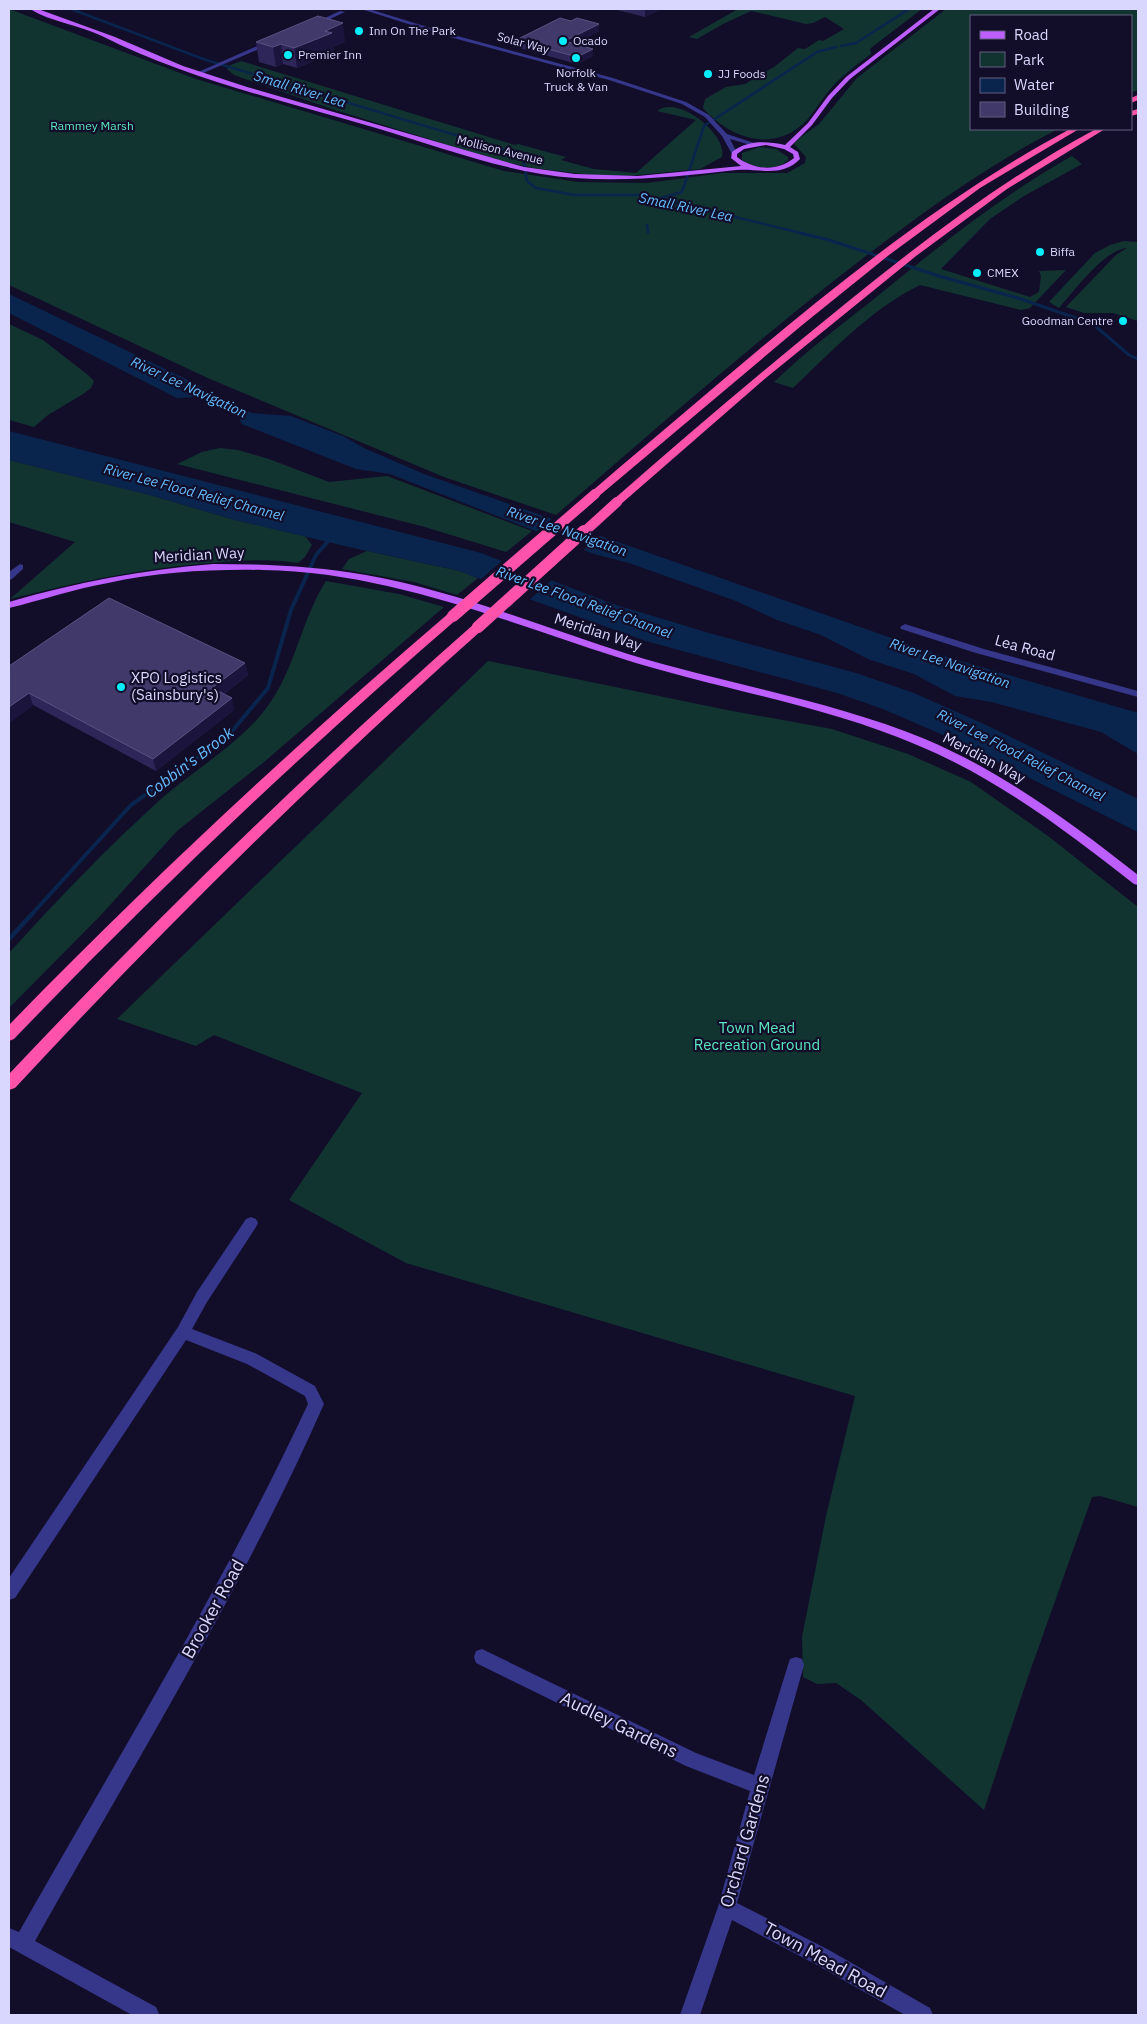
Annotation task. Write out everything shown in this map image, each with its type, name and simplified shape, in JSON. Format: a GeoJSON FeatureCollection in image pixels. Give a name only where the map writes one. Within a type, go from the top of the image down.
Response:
{"type":"FeatureCollection","features":[{"type":"Feature","properties":{"kind":"highway"},"geometry":{"type":"LineString","coordinates":[[9,1035],[109,932],[206,838],[453,616],[595,494],[746,366],[893,248],[978,186],[1073,130]]}},
{"type":"Feature","properties":{"kind":"highway"},"geometry":{"type":"LineString","coordinates":[[9,1084],[99,986],[216,869],[299,790],[617,502],[748,388],[911,254],[1006,184],[1100,130]]}},
{"type":"Feature","properties":{"kind":"main road","name":"Mollison Avenue"},"geometry":{"type":"LineString","coordinates":[[33,9],[199,73],[519,168],[604,178],[638,178],[716,169],[750,167],[771,170],[792,165],[797,159],[796,153],[786,147],[766,143]]}},
{"type":"Feature","properties":{"kind":"main road","name":"Mollison Avenue"},"geometry":{"type":"LineString","coordinates":[[786,147],[806,127],[848,78],[937,9]]}},
{"type":"Feature","properties":{"kind":"main road","name":"Mollison Avenue"},"geometry":{"type":"LineString","coordinates":[[105,36],[320,105],[343,116]]}},
{"type":"Feature","properties":{"kind":"main road","name":"Mollison Avenue"},"geometry":{"type":"LineString","coordinates":[[716,169],[742,147],[782,138],[806,127]]}},
{"type":"Feature","properties":{"kind":"main road","name":"Mollison Avenue"},"geometry":{"type":"LineString","coordinates":[[734,154],[739,163],[750,167]]}},
{"type":"Feature","properties":{"kind":"main road","name":"Meridian Way"},"geometry":{"type":"LineString","coordinates":[[9,605],[54,592],[126,576],[194,567],[282,567],[343,573],[417,589],[646,663],[868,723],[919,741],[978,770],[1044,809],[1138,881]]}},
{"type":"Feature","properties":{"kind":"street"},"geometry":{"type":"LineString","coordinates":[[303,29],[345,12],[335,9]]}},
{"type":"Feature","properties":{"kind":"street","name":"Solar Way"},"geometry":{"type":"LineString","coordinates":[[362,10],[633,85],[690,106],[726,135],[734,154]]}},
{"type":"Feature","properties":{"kind":"street"},"geometry":{"type":"LineString","coordinates":[[199,73],[278,39]]}},
{"type":"Feature","properties":{"kind":"street","name":"Solar Way"},"geometry":{"type":"LineString","coordinates":[[726,135],[754,144]]}},
{"type":"Feature","properties":{"kind":"street"},"geometry":{"type":"LineString","coordinates":[[9,577],[20,567]]}},
{"type":"Feature","properties":{"kind":"street","name":"Lea Road"},"geometry":{"type":"LineString","coordinates":[[906,627],[980,652],[1138,694]]}},
{"type":"Feature","properties":{"kind":"street"},"geometry":{"type":"LineString","coordinates":[[9,1592],[183,1332],[202,1297],[251,1223]]}},
{"type":"Feature","properties":{"kind":"street","name":"Brooker Road"},"geometry":{"type":"LineString","coordinates":[[149,2014],[16,1941],[46,1901],[234,1572],[287,1471],[316,1404],[310,1391],[252,1360],[183,1332]]}},
{"type":"Feature","properties":{"kind":"street","name":"Audley Gardens"},"geometry":{"type":"LineString","coordinates":[[482,1657],[692,1760],[760,1786]]}},
{"type":"Feature","properties":{"kind":"street","name":"Orchard Gardens"},"geometry":{"type":"LineString","coordinates":[[690,2015],[727,1907],[796,1665]]}},
{"type":"Feature","properties":{"kind":"street","name":"Town Mead Road"},"geometry":{"type":"LineString","coordinates":[[727,1907],[822,1957],[923,2015]]}},
{"type":"Feature","properties":{"kind":"green space","name":"Rammey Marsh"},"geometry":{"type":"Polygon","coordinates":[[[9,9],[196,79],[504,171],[578,182],[647,183],[722,173],[787,173],[805,163],[806,157],[794,144],[797,140],[819,124],[857,78],[946,9],[1138,9],[1138,90],[1132,93],[1132,15],[970,15],[970,130],[1056,130],[971,180],[863,258],[729,366],[556,515],[444,477],[210,379],[9,285],[9,9]]]}},
{"type":"Feature","properties":{"kind":"green space"},"geometry":{"type":"Polygon","coordinates":[[[738,9],[922,9],[872,47],[870,49],[871,54],[851,69],[829,90],[807,120],[794,131],[781,137],[767,139],[753,138],[726,128],[703,108],[705,99],[726,87],[745,84],[774,67],[798,48],[805,49],[819,40],[823,41],[844,29],[825,17],[806,24],[751,11],[697,39],[689,37],[738,9]]]}},
{"type":"Feature","properties":{"kind":"green space"},"geometry":{"type":"Polygon","coordinates":[[[241,61],[515,145],[518,144],[566,157],[561,160],[594,169],[636,173],[696,120],[657,111],[666,107],[676,108],[688,112],[709,128],[722,148],[722,157],[700,169],[628,176],[592,175],[533,168],[490,158],[332,109],[234,75],[227,69],[228,66],[241,61]]]}},
{"type":"Feature","properties":{"kind":"green space"},"geometry":{"type":"Polygon","coordinates":[[[760,147],[776,149],[788,157],[788,160],[778,166],[765,168],[742,160],[742,153],[760,147]]]}},
{"type":"Feature","properties":{"kind":"green space"},"geometry":{"type":"Polygon","coordinates":[[[1072,156],[1082,164],[1024,196],[990,219],[941,269],[1030,297],[1039,292],[1041,276],[1039,271],[1066,270],[1030,308],[1021,310],[920,285],[869,318],[837,345],[793,388],[774,382],[823,339],[970,223],[1020,188],[1072,156]]]}},
{"type":"Feature","properties":{"kind":"green space"},"geometry":{"type":"Polygon","coordinates":[[[1124,241],[1138,242],[1138,321],[1113,313],[1084,313],[1066,307],[1116,255],[1127,248],[1118,250],[1099,263],[1059,308],[1049,302],[1095,253],[1110,245],[1124,241]]]}},
{"type":"Feature","properties":{"kind":"green space"},"geometry":{"type":"Polygon","coordinates":[[[9,324],[43,340],[94,381],[91,388],[48,415],[34,427],[9,420],[9,324]]]}},
{"type":"Feature","properties":{"kind":"green space"},"geometry":{"type":"Polygon","coordinates":[[[220,448],[238,450],[269,459],[329,482],[387,476],[532,531],[506,552],[425,527],[177,464],[202,452],[220,448]]]}},
{"type":"Feature","properties":{"kind":"green space"},"geometry":{"type":"Polygon","coordinates":[[[9,460],[150,495],[235,520],[305,536],[312,545],[305,557],[298,563],[248,560],[150,570],[103,578],[10,599],[75,542],[9,522],[9,460]]]}},
{"type":"Feature","properties":{"kind":"green space"},"geometry":{"type":"Polygon","coordinates":[[[367,551],[460,571],[478,578],[457,595],[414,582],[342,569],[349,559],[367,551]]]}},
{"type":"Feature","properties":{"kind":"green space"},"geometry":{"type":"Polygon","coordinates":[[[326,581],[399,594],[444,607],[264,762],[177,831],[101,915],[9,1008],[9,953],[83,874],[141,817],[174,788],[231,744],[257,720],[277,693],[285,677],[310,612],[326,581]]]}},
{"type":"Feature","properties":{"kind":"green space","name":"Town Mead Recreation Ground"},"geometry":{"type":"Polygon","coordinates":[[[488,661],[727,710],[832,729],[908,754],[971,782],[1048,836],[1138,907],[1138,1507],[1100,1496],[1092,1497],[1028,1677],[984,1810],[861,1700],[836,1683],[817,1684],[803,1677],[802,1637],[826,1516],[855,1396],[406,1263],[289,1200],[362,1093],[214,1035],[196,1046],[117,1019],[488,661]]]}},
{"type":"Feature","properties":{"kind":"water","name":"River Lee Navigation"},"geometry":{"type":"Polygon","coordinates":[[[9,294],[202,387],[206,395],[252,413],[291,416],[343,436],[364,448],[424,474],[937,654],[1138,713],[1138,754],[1101,732],[991,702],[955,696],[914,674],[868,659],[821,635],[777,620],[736,601],[629,563],[594,554],[390,474],[356,469],[242,424],[240,420],[241,414],[198,397],[177,398],[9,313],[9,294]]]}},
{"type":"Feature","properties":{"kind":"water","name":"River Lee Flood Relief Channel"},"geometry":{"type":"Polygon","coordinates":[[[9,431],[481,553],[613,604],[709,633],[856,673],[914,693],[986,725],[1138,799],[1138,832],[943,735],[883,709],[837,693],[646,641],[529,599],[460,571],[235,520],[150,495],[9,460],[9,431]]]}},
{"type":"Feature","properties":{"kind":"pier"},"geometry":{"type":"Polygon","coordinates":[[[554,517],[602,534],[582,552],[534,534],[554,517]]]}},
{"type":"Feature","properties":{"kind":"pier"},"geometry":{"type":"Polygon","coordinates":[[[504,559],[554,578],[528,601],[479,581],[504,559]]]}},
{"type":"Feature","properties":{"kind":"building"},"geometry":{"type":"Polygon","coordinates":[[[318,16],[343,23],[325,31],[332,33],[294,48],[281,44],[273,47],[256,42],[318,16]]]}},
{"type":"Feature","properties":{"kind":"building"},"geometry":{"type":"Polygon","coordinates":[[[560,18],[571,21],[577,18],[599,24],[565,41],[593,49],[577,57],[516,40],[560,18]]]}},
{"type":"Feature","properties":{"kind":"building","name":"XPO Logistics (Sainsbury's)"},"geometry":{"type":"Polygon","coordinates":[[[109,598],[245,663],[212,688],[232,698],[153,759],[29,693],[9,707],[9,666],[109,598]]]}},
{"type":"Feature","properties":{"kind":"waterway","name":"Small River Lea"},"geometry":{"type":"LineString","coordinates":[[71,9],[206,60],[515,153],[523,158],[527,181],[536,188],[575,195],[644,195],[805,234]]}},
{"type":"Feature","properties":{"kind":"waterway"},"geometry":{"type":"LineString","coordinates":[[841,46],[856,43],[909,9]]}},
{"type":"Feature","properties":{"kind":"waterway"},"geometry":{"type":"LineString","coordinates":[[661,198],[682,192],[704,126],[817,52],[836,47]]}},
{"type":"Feature","properties":{"kind":"waterway"},"geometry":{"type":"LineString","coordinates":[[647,225],[648,233]]}},
{"type":"Feature","properties":{"kind":"waterway","name":"Small River Lea"},"geometry":{"type":"LineString","coordinates":[[800,233],[829,240],[939,276],[1021,299],[1093,324],[1129,355],[1138,359]]}},
{"type":"Feature","properties":{"kind":"waterway","name":"Cobbin's Brook"},"geometry":{"type":"LineString","coordinates":[[32,914],[131,805],[228,736],[268,688],[291,610],[316,555],[330,539]]}},
{"type":"Feature","properties":{"kind":"waterway","name":"Cobbin's Brook"},"geometry":{"type":"LineString","coordinates":[[9,939],[33,913]]}},
{"type":"Feature","properties":{"kind":"place","name":"Inn On The Park"},"geometry":{"type":"Point","coordinates":[359,31]}},
{"type":"Feature","properties":{"kind":"place","name":"Ocado"},"geometry":{"type":"Point","coordinates":[563,41]}},
{"type":"Feature","properties":{"kind":"place","name":"Premier Inn"},"geometry":{"type":"Point","coordinates":[288,55]}},
{"type":"Feature","properties":{"kind":"place","name":"Norfolk Truck & Van"},"geometry":{"type":"Point","coordinates":[576,58]}},
{"type":"Feature","properties":{"kind":"place","name":"JJ Foods"},"geometry":{"type":"Point","coordinates":[708,74]}},
{"type":"Feature","properties":{"kind":"place","name":"Biffa"},"geometry":{"type":"Point","coordinates":[1040,252]}},
{"type":"Feature","properties":{"kind":"place","name":"CMEX"},"geometry":{"type":"Point","coordinates":[977,273]}},
{"type":"Feature","properties":{"kind":"place","name":"Goodman Centre"},"geometry":{"type":"Point","coordinates":[1123,321]}},
{"type":"Feature","properties":{"kind":"place","name":"XPO Logistics (Sainsbury's)"},"geometry":{"type":"Point","coordinates":[121,687]}}]}
